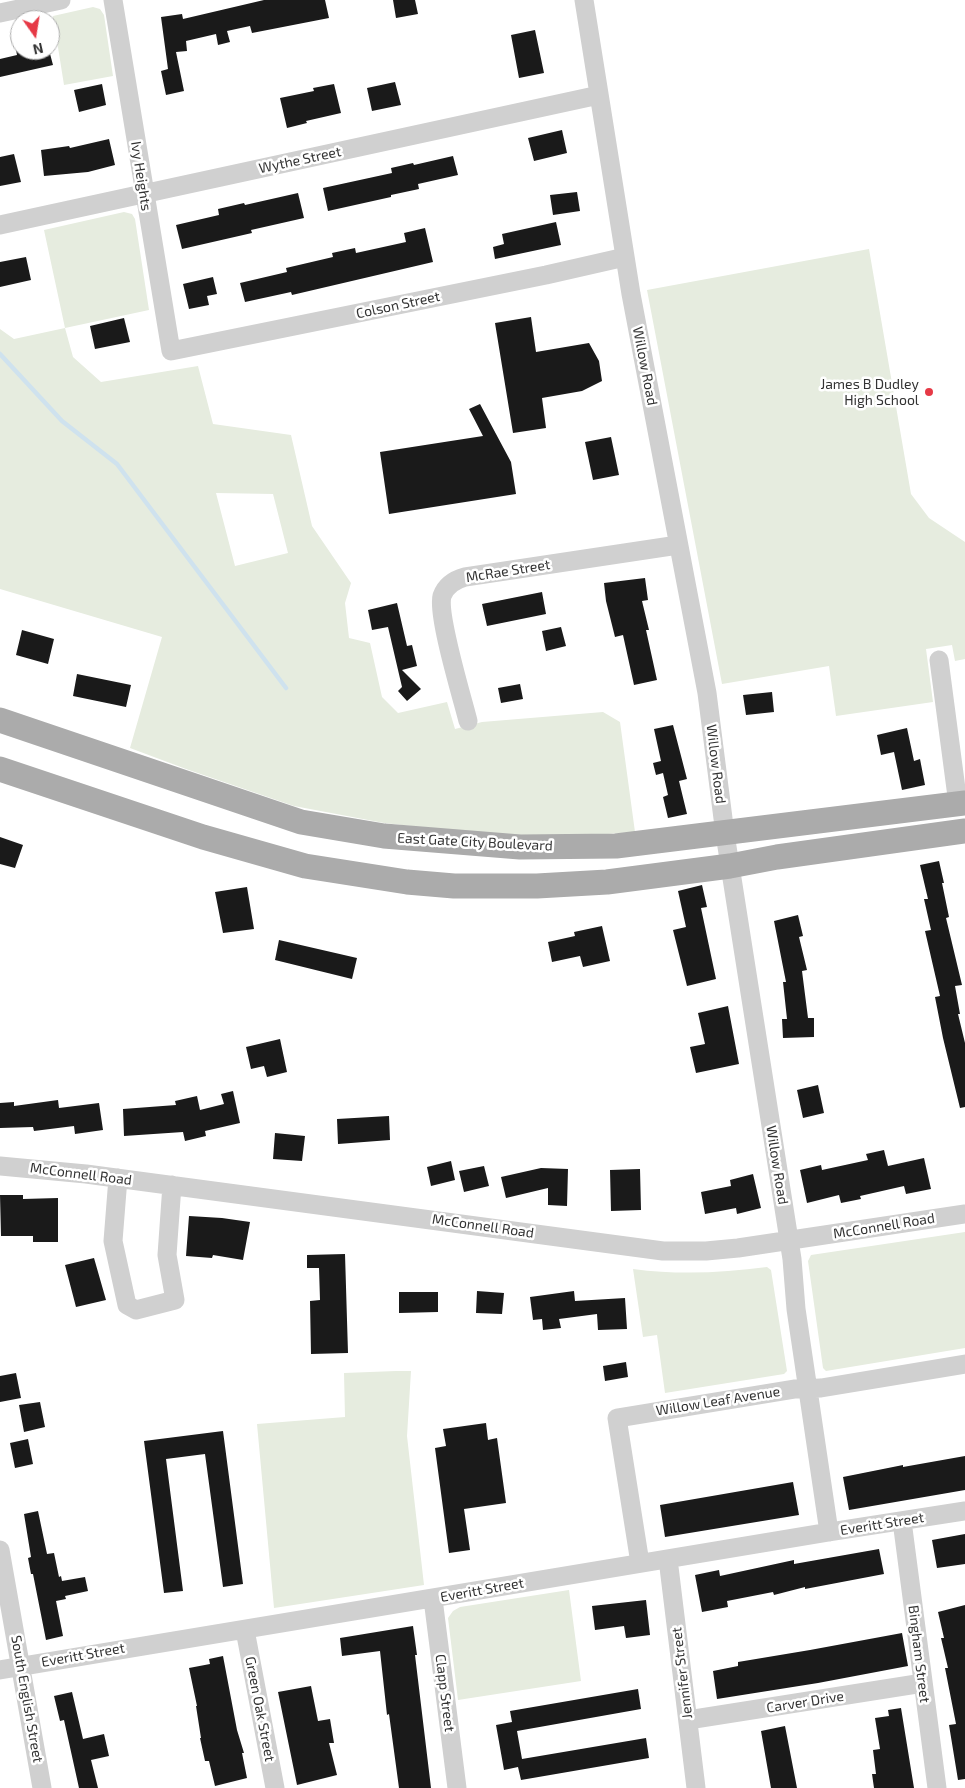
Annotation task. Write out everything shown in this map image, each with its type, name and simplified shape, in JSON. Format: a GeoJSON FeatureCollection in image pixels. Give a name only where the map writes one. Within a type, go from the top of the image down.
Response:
{"type":"FeatureCollection","features":[{"type":"Feature","properties":{"kind":"main road","name":"East Gate City Boulevard"},"geometry":{"type":"LineString","coordinates":[[0,720],[301,822],[384,836],[520,847],[616,846],[961,804]]}},
{"type":"Feature","properties":{"kind":"main road"},"geometry":{"type":"LineString","coordinates":[[0,769],[203,837],[305,866],[407,882],[478,886],[537,886],[607,882],[730,866],[777,857],[964,834]]}},
{"type":"Feature","properties":{"kind":"street"},"geometry":{"type":"LineString","coordinates":[[0,13],[61,0]]}},
{"type":"Feature","properties":{"kind":"street","name":"Ivy Heights"},"geometry":{"type":"LineString","coordinates":[[114,0],[171,351]]}},
{"type":"Feature","properties":{"kind":"street","name":"Willow Road"},"geometry":{"type":"LineString","coordinates":[[584,0],[625,257],[707,693],[725,834],[789,1241],[796,1309],[829,1532]]}},
{"type":"Feature","properties":{"kind":"street","name":"Wythe Street"},"geometry":{"type":"LineString","coordinates":[[0,225],[599,95]]}},
{"type":"Feature","properties":{"kind":"street","name":"Colson Street"},"geometry":{"type":"LineString","coordinates":[[171,351],[546,275],[625,257]]}},
{"type":"Feature","properties":{"kind":"street","name":"McRae Street"},"geometry":{"type":"LineString","coordinates":[[468,721],[442,617],[442,596],[448,585],[456,580],[465,578],[678,545]]}},
{"type":"Feature","properties":{"kind":"street"},"geometry":{"type":"LineString","coordinates":[[939,660],[961,804]]}},
{"type":"Feature","properties":{"kind":"street","name":"McConnell Road"},"geometry":{"type":"LineString","coordinates":[[0,1166],[118,1178],[662,1251],[706,1251],[789,1241],[965,1214]]}},
{"type":"Feature","properties":{"kind":"street"},"geometry":{"type":"LineString","coordinates":[[118,1178],[113,1241],[127,1305],[136,1310],[175,1300],[167,1255],[172,1185]]}},
{"type":"Feature","properties":{"kind":"street","name":"Willow Leaf Avenue"},"geometry":{"type":"LineString","coordinates":[[640,1563],[617,1418],[808,1388],[821,1388],[965,1364]]}},
{"type":"Feature","properties":{"kind":"street","name":"Everitt Street"},"geometry":{"type":"LineString","coordinates":[[0,1670],[640,1563],[965,1511]]}},
{"type":"Feature","properties":{"kind":"street","name":"Bingham Street"},"geometry":{"type":"LineString","coordinates":[[902,1521],[937,1788]]}},
{"type":"Feature","properties":{"kind":"street","name":"South English Street"},"geometry":{"type":"LineString","coordinates":[[0,1550],[42,1788]]}},
{"type":"Feature","properties":{"kind":"street","name":"Jennifer Street"},"geometry":{"type":"LineString","coordinates":[[668,1559],[696,1788]]}},
{"type":"Feature","properties":{"kind":"street","name":"Clapp Street"},"geometry":{"type":"LineString","coordinates":[[433,1599],[457,1788]]}},
{"type":"Feature","properties":{"kind":"street","name":"Green Oak Street"},"geometry":{"type":"LineString","coordinates":[[245,1630],[275,1788]]}},
{"type":"Feature","properties":{"kind":"street","name":"Carver Drive"},"geometry":{"type":"LineString","coordinates":[[688,1720],[923,1683]]}},
{"type":"Feature","properties":{"kind":"shaded area"},"geometry":{"type":"Polygon","coordinates":[[[93,7],[100,9],[104,15],[113,76],[64,85],[60,60],[60,14],[93,7]]]}},
{"type":"Feature","properties":{"kind":"shaded area"},"geometry":{"type":"Polygon","coordinates":[[[124,212],[132,214],[135,219],[149,310],[65,328],[44,230],[124,212]]]}},
{"type":"Feature","properties":{"kind":"shaded area"},"geometry":{"type":"Polygon","coordinates":[[[869,249],[911,494],[929,518],[965,542],[965,659],[955,661],[952,645],[926,649],[933,702],[836,716],[829,666],[722,684],[647,290],[869,249]]]}},
{"type":"Feature","properties":{"kind":"shaded area"},"geometry":{"type":"Polygon","coordinates":[[[65,328],[73,357],[101,382],[198,366],[213,424],[291,435],[312,526],[351,583],[345,603],[349,638],[370,643],[382,697],[398,713],[447,702],[455,729],[482,722],[603,712],[620,722],[635,832],[568,837],[494,835],[384,823],[294,806],[130,748],[162,637],[0,589],[0,329],[14,339],[65,328]],[[216,493],[235,566],[288,553],[273,494],[216,493]]]}},
{"type":"Feature","properties":{"kind":"shaded area"},"geometry":{"type":"Polygon","coordinates":[[[965,1232],[965,1348],[826,1371],[823,1368],[808,1261],[811,1255],[965,1232]]]}},
{"type":"Feature","properties":{"kind":"shaded area"},"geometry":{"type":"Polygon","coordinates":[[[767,1267],[771,1270],[787,1371],[784,1374],[665,1393],[657,1335],[643,1337],[633,1269],[700,1272],[767,1267]]]}},
{"type":"Feature","properties":{"kind":"shaded area"},"geometry":{"type":"Polygon","coordinates":[[[411,1371],[407,1436],[424,1585],[274,1608],[257,1424],[345,1417],[344,1373],[411,1371]]]}},
{"type":"Feature","properties":{"kind":"shaded area"},"geometry":{"type":"Polygon","coordinates":[[[569,1590],[581,1681],[458,1700],[448,1618],[453,1611],[460,1607],[569,1590]]]}},
{"type":"Feature","properties":{"kind":"building"},"geometry":{"type":"Polygon","coordinates":[[[264,0],[325,0],[329,18],[252,33],[250,26],[227,31],[230,42],[218,45],[216,34],[186,41],[187,51],[176,52],[184,91],[166,95],[161,71],[168,69],[161,17],[182,14],[183,19],[264,0]]]}},
{"type":"Feature","properties":{"kind":"building"},"geometry":{"type":"Polygon","coordinates":[[[393,0],[415,0],[418,14],[396,18],[393,0]]]}},
{"type":"Feature","properties":{"kind":"building"},"geometry":{"type":"Polygon","coordinates":[[[535,30],[544,73],[519,78],[511,35],[535,30]]]}},
{"type":"Feature","properties":{"kind":"building"},"geometry":{"type":"Polygon","coordinates":[[[10,57],[10,60],[52,60],[53,65],[0,77],[0,59],[10,57]]]}},
{"type":"Feature","properties":{"kind":"building"},"geometry":{"type":"Polygon","coordinates":[[[395,82],[401,105],[372,111],[367,88],[395,82]]]}},
{"type":"Feature","properties":{"kind":"building"},"geometry":{"type":"Polygon","coordinates":[[[102,84],[106,105],[79,112],[74,90],[102,84]]]}},
{"type":"Feature","properties":{"kind":"building"},"geometry":{"type":"Polygon","coordinates":[[[334,84],[341,113],[306,121],[307,123],[287,128],[280,98],[314,91],[313,88],[334,84]]]}},
{"type":"Feature","properties":{"kind":"building"},"geometry":{"type":"Polygon","coordinates":[[[562,130],[567,153],[534,161],[528,138],[562,130]]]}},
{"type":"Feature","properties":{"kind":"building"},"geometry":{"type":"Polygon","coordinates":[[[109,139],[115,165],[88,172],[44,176],[41,150],[69,146],[70,148],[109,139]]]}},
{"type":"Feature","properties":{"kind":"building"},"geometry":{"type":"Polygon","coordinates":[[[14,154],[21,182],[0,186],[0,157],[14,154]]]}},
{"type":"Feature","properties":{"kind":"building"},"geometry":{"type":"Polygon","coordinates":[[[453,156],[458,175],[418,184],[419,189],[391,195],[391,197],[328,211],[323,188],[392,173],[391,168],[453,156]]]}},
{"type":"Feature","properties":{"kind":"building"},"geometry":{"type":"Polygon","coordinates":[[[577,192],[580,211],[553,215],[550,195],[577,192]]]}},
{"type":"Feature","properties":{"kind":"building"},"geometry":{"type":"Polygon","coordinates":[[[298,193],[304,218],[251,230],[252,233],[182,249],[176,225],[219,215],[218,209],[298,193]]]}},
{"type":"Feature","properties":{"kind":"building"},"geometry":{"type":"Polygon","coordinates":[[[556,222],[561,245],[495,259],[493,247],[504,244],[502,234],[556,222]]]}},
{"type":"Feature","properties":{"kind":"building"},"geometry":{"type":"Polygon","coordinates":[[[425,228],[433,262],[292,295],[291,292],[245,302],[240,283],[287,272],[286,268],[333,257],[332,253],[355,248],[356,253],[406,242],[404,233],[425,228]]]}},
{"type":"Feature","properties":{"kind":"building"},"geometry":{"type":"Polygon","coordinates":[[[26,257],[31,280],[0,287],[0,262],[26,257]]]}},
{"type":"Feature","properties":{"kind":"building"},"geometry":{"type":"Polygon","coordinates":[[[213,277],[217,294],[207,296],[209,305],[189,309],[183,284],[213,277]]]}},
{"type":"Feature","properties":{"kind":"building"},"geometry":{"type":"Polygon","coordinates":[[[531,317],[536,352],[589,343],[599,361],[602,381],[582,391],[542,398],[546,428],[513,433],[495,323],[531,317]]]}},
{"type":"Feature","properties":{"kind":"building"},"geometry":{"type":"Polygon","coordinates":[[[124,318],[130,342],[95,349],[90,326],[124,318]]]}},
{"type":"Feature","properties":{"kind":"building"},"geometry":{"type":"Polygon","coordinates":[[[480,404],[511,462],[516,494],[389,514],[380,452],[483,436],[469,409],[480,404]]]}},
{"type":"Feature","properties":{"kind":"building"},"geometry":{"type":"Polygon","coordinates":[[[611,437],[619,475],[593,480],[585,442],[611,437]]]}},
{"type":"Feature","properties":{"kind":"building"},"geometry":{"type":"Polygon","coordinates":[[[645,578],[648,600],[642,601],[657,680],[634,685],[623,635],[615,637],[606,601],[604,583],[645,578]]]}},
{"type":"Feature","properties":{"kind":"building"},"geometry":{"type":"Polygon","coordinates":[[[542,592],[546,614],[487,626],[482,604],[542,592]]]}},
{"type":"Feature","properties":{"kind":"building"},"geometry":{"type":"Polygon","coordinates":[[[397,603],[407,646],[412,645],[417,666],[402,670],[421,689],[407,701],[398,691],[402,687],[388,627],[372,630],[368,610],[397,603]]]}},
{"type":"Feature","properties":{"kind":"building"},"geometry":{"type":"Polygon","coordinates":[[[561,627],[566,646],[546,651],[542,631],[561,627]]]}},
{"type":"Feature","properties":{"kind":"building"},"geometry":{"type":"Polygon","coordinates":[[[22,630],[54,639],[48,664],[16,655],[22,630]]]}},
{"type":"Feature","properties":{"kind":"building"},"geometry":{"type":"Polygon","coordinates":[[[77,674],[131,685],[126,707],[73,696],[77,674]]]}},
{"type":"Feature","properties":{"kind":"building"},"geometry":{"type":"Polygon","coordinates":[[[520,684],[523,699],[501,703],[498,688],[520,684]]]}},
{"type":"Feature","properties":{"kind":"building"},"geometry":{"type":"Polygon","coordinates":[[[772,692],[774,712],[746,715],[743,695],[772,692]]]}},
{"type":"Feature","properties":{"kind":"building"},"geometry":{"type":"Polygon","coordinates":[[[673,725],[687,779],[679,781],[687,814],[668,818],[663,797],[668,795],[663,773],[656,775],[653,763],[661,761],[654,729],[673,725]]]}},
{"type":"Feature","properties":{"kind":"building"},"geometry":{"type":"Polygon","coordinates":[[[907,728],[914,761],[920,759],[925,785],[902,790],[894,752],[881,755],[877,735],[907,728]]]}},
{"type":"Feature","properties":{"kind":"building"},"geometry":{"type":"Polygon","coordinates":[[[0,837],[23,845],[15,868],[0,864],[0,837]]]}},
{"type":"Feature","properties":{"kind":"building"},"geometry":{"type":"Polygon","coordinates":[[[939,861],[949,917],[946,918],[962,985],[955,986],[960,1014],[958,1014],[965,1043],[965,1107],[960,1108],[943,1038],[935,997],[940,996],[925,931],[931,930],[924,899],[928,899],[920,865],[939,861]]]}},
{"type":"Feature","properties":{"kind":"building"},"geometry":{"type":"Polygon","coordinates":[[[702,885],[707,907],[701,908],[716,979],[687,986],[673,930],[686,927],[678,891],[702,885]]]}},
{"type":"Feature","properties":{"kind":"building"},"geometry":{"type":"Polygon","coordinates":[[[247,887],[254,929],[223,933],[215,892],[247,887]]]}},
{"type":"Feature","properties":{"kind":"building"},"geometry":{"type":"Polygon","coordinates":[[[798,915],[803,936],[799,937],[807,970],[802,971],[808,1018],[814,1018],[814,1037],[783,1038],[782,1019],[787,1019],[783,982],[786,982],[774,921],[798,915]]]}},
{"type":"Feature","properties":{"kind":"building"},"geometry":{"type":"Polygon","coordinates":[[[602,926],[610,961],[583,967],[580,956],[552,962],[548,942],[575,936],[574,932],[602,926]]]}},
{"type":"Feature","properties":{"kind":"building"},"geometry":{"type":"Polygon","coordinates":[[[279,940],[357,958],[352,979],[275,960],[279,940]]]}},
{"type":"Feature","properties":{"kind":"building"},"geometry":{"type":"Polygon","coordinates":[[[728,1006],[739,1064],[696,1073],[690,1047],[705,1044],[698,1013],[728,1006]]]}},
{"type":"Feature","properties":{"kind":"building"},"geometry":{"type":"Polygon","coordinates":[[[280,1039],[287,1072],[267,1077],[264,1066],[251,1069],[246,1047],[280,1039]]]}},
{"type":"Feature","properties":{"kind":"building"},"geometry":{"type":"Polygon","coordinates":[[[818,1085],[824,1113],[803,1118],[797,1090],[818,1085]]]}},
{"type":"Feature","properties":{"kind":"building"},"geometry":{"type":"Polygon","coordinates":[[[233,1091],[240,1123],[205,1131],[206,1136],[185,1141],[183,1132],[124,1136],[123,1109],[176,1105],[175,1101],[197,1096],[200,1110],[224,1104],[221,1094],[233,1091]]]}},
{"type":"Feature","properties":{"kind":"building"},"geometry":{"type":"Polygon","coordinates":[[[58,1100],[59,1108],[99,1103],[103,1130],[75,1134],[74,1126],[34,1131],[33,1127],[0,1128],[0,1103],[14,1102],[14,1106],[58,1100]]]}},
{"type":"Feature","properties":{"kind":"building"},"geometry":{"type":"Polygon","coordinates":[[[389,1116],[390,1140],[338,1144],[337,1119],[389,1116]]]}},
{"type":"Feature","properties":{"kind":"building"},"geometry":{"type":"Polygon","coordinates":[[[275,1133],[305,1136],[302,1161],[273,1159],[275,1133]]]}},
{"type":"Feature","properties":{"kind":"building"},"geometry":{"type":"Polygon","coordinates":[[[884,1150],[888,1166],[924,1158],[931,1189],[906,1194],[904,1186],[860,1196],[861,1199],[841,1203],[839,1195],[807,1203],[800,1170],[821,1165],[822,1170],[868,1160],[866,1154],[884,1150]]]}},
{"type":"Feature","properties":{"kind":"building"},"geometry":{"type":"Polygon","coordinates":[[[451,1161],[455,1180],[431,1186],[427,1167],[451,1161]]]}},
{"type":"Feature","properties":{"kind":"building"},"geometry":{"type":"Polygon","coordinates":[[[484,1166],[489,1186],[464,1192],[459,1171],[484,1166]]]}},
{"type":"Feature","properties":{"kind":"building"},"geometry":{"type":"Polygon","coordinates":[[[541,1168],[568,1169],[567,1206],[548,1205],[548,1188],[506,1198],[501,1177],[541,1168]]]}},
{"type":"Feature","properties":{"kind":"building"},"geometry":{"type":"Polygon","coordinates":[[[640,1169],[641,1210],[611,1211],[610,1170],[640,1169]]]}},
{"type":"Feature","properties":{"kind":"building"},"geometry":{"type":"Polygon","coordinates":[[[753,1174],[761,1208],[737,1214],[736,1208],[705,1214],[701,1192],[731,1186],[730,1180],[753,1174]]]}},
{"type":"Feature","properties":{"kind":"building"},"geometry":{"type":"Polygon","coordinates":[[[0,1195],[23,1195],[23,1199],[58,1198],[58,1242],[33,1242],[33,1236],[1,1236],[0,1195]]]}},
{"type":"Feature","properties":{"kind":"building"},"geometry":{"type":"Polygon","coordinates":[[[189,1216],[250,1222],[243,1260],[213,1255],[212,1258],[186,1256],[189,1216]]]}},
{"type":"Feature","properties":{"kind":"building"},"geometry":{"type":"Polygon","coordinates":[[[345,1254],[348,1353],[311,1354],[310,1301],[320,1300],[319,1268],[307,1268],[307,1255],[345,1254]]]}},
{"type":"Feature","properties":{"kind":"building"},"geometry":{"type":"Polygon","coordinates":[[[94,1258],[106,1300],[76,1307],[65,1265],[94,1258]]]}},
{"type":"Feature","properties":{"kind":"building"},"geometry":{"type":"Polygon","coordinates":[[[477,1291],[504,1293],[502,1314],[476,1313],[477,1291]]]}},
{"type":"Feature","properties":{"kind":"building"},"geometry":{"type":"Polygon","coordinates":[[[574,1291],[575,1301],[625,1298],[627,1329],[598,1330],[597,1314],[559,1319],[561,1328],[543,1330],[542,1319],[533,1320],[530,1297],[574,1291]]]}},
{"type":"Feature","properties":{"kind":"building"},"geometry":{"type":"Polygon","coordinates":[[[399,1292],[438,1292],[438,1312],[399,1313],[399,1292]]]}},
{"type":"Feature","properties":{"kind":"building"},"geometry":{"type":"Polygon","coordinates":[[[626,1362],[628,1377],[605,1381],[603,1366],[626,1362]]]}},
{"type":"Feature","properties":{"kind":"building"},"geometry":{"type":"Polygon","coordinates":[[[16,1373],[21,1398],[0,1402],[0,1376],[16,1373]]]}},
{"type":"Feature","properties":{"kind":"building"},"geometry":{"type":"Polygon","coordinates":[[[40,1402],[45,1427],[24,1432],[19,1405],[40,1402]]]}},
{"type":"Feature","properties":{"kind":"building"},"geometry":{"type":"Polygon","coordinates":[[[486,1423],[488,1440],[497,1438],[506,1503],[464,1509],[470,1550],[449,1553],[435,1448],[446,1446],[443,1429],[486,1423]]]}},
{"type":"Feature","properties":{"kind":"building"},"geometry":{"type":"Polygon","coordinates":[[[223,1431],[243,1584],[223,1587],[205,1454],[166,1459],[183,1591],[164,1593],[144,1441],[223,1431]]]}},
{"type":"Feature","properties":{"kind":"building"},"geometry":{"type":"Polygon","coordinates":[[[28,1439],[33,1464],[15,1468],[10,1443],[28,1439]]]}},
{"type":"Feature","properties":{"kind":"building"},"geometry":{"type":"Polygon","coordinates":[[[965,1456],[965,1490],[849,1510],[843,1477],[903,1465],[903,1467],[965,1456]]]}},
{"type":"Feature","properties":{"kind":"building"},"geometry":{"type":"Polygon","coordinates":[[[793,1482],[799,1515],[665,1537],[660,1505],[793,1482]]]}},
{"type":"Feature","properties":{"kind":"building"},"geometry":{"type":"Polygon","coordinates":[[[38,1511],[47,1554],[54,1553],[59,1577],[61,1576],[62,1581],[85,1577],[88,1591],[65,1596],[66,1599],[56,1601],[63,1636],[46,1640],[28,1558],[31,1557],[24,1514],[38,1511]]]}},
{"type":"Feature","properties":{"kind":"building"},"geometry":{"type":"Polygon","coordinates":[[[965,1534],[965,1564],[937,1568],[932,1540],[965,1534]]]}},
{"type":"Feature","properties":{"kind":"building"},"geometry":{"type":"Polygon","coordinates":[[[879,1549],[884,1574],[805,1589],[805,1587],[774,1595],[773,1592],[727,1601],[728,1607],[702,1612],[695,1575],[719,1570],[720,1576],[794,1560],[794,1564],[879,1549]]]}},
{"type":"Feature","properties":{"kind":"building"},"geometry":{"type":"Polygon","coordinates":[[[646,1600],[650,1635],[626,1638],[624,1626],[595,1630],[592,1606],[646,1600]]]}},
{"type":"Feature","properties":{"kind":"building"},"geometry":{"type":"Polygon","coordinates":[[[965,1605],[965,1779],[958,1780],[949,1725],[956,1724],[945,1668],[948,1668],[941,1638],[944,1638],[938,1612],[965,1605]]]}},
{"type":"Feature","properties":{"kind":"building"},"geometry":{"type":"Polygon","coordinates":[[[413,1626],[431,1788],[399,1788],[389,1714],[387,1715],[380,1651],[342,1656],[340,1638],[413,1626]]]}},
{"type":"Feature","properties":{"kind":"building"},"geometry":{"type":"Polygon","coordinates":[[[902,1633],[908,1666],[717,1699],[713,1671],[738,1666],[738,1662],[902,1633]]]}},
{"type":"Feature","properties":{"kind":"building"},"geometry":{"type":"Polygon","coordinates":[[[223,1656],[237,1730],[244,1753],[242,1753],[247,1778],[215,1786],[209,1761],[205,1761],[189,1668],[210,1664],[209,1659],[223,1656]]]}},
{"type":"Feature","properties":{"kind":"building"},"geometry":{"type":"Polygon","coordinates":[[[311,1686],[318,1721],[330,1719],[334,1743],[329,1743],[337,1775],[297,1785],[278,1692],[311,1686]]]}},
{"type":"Feature","properties":{"kind":"building"},"geometry":{"type":"Polygon","coordinates":[[[638,1689],[641,1709],[517,1731],[522,1759],[646,1738],[649,1758],[521,1780],[518,1767],[504,1770],[496,1725],[512,1722],[510,1711],[638,1689]]]}},
{"type":"Feature","properties":{"kind":"building"},"geometry":{"type":"Polygon","coordinates":[[[72,1692],[83,1739],[104,1734],[109,1756],[91,1760],[98,1788],[79,1788],[64,1720],[60,1721],[54,1696],[72,1692]]]}},
{"type":"Feature","properties":{"kind":"building"},"geometry":{"type":"Polygon","coordinates":[[[901,1708],[914,1788],[874,1788],[872,1774],[876,1774],[873,1750],[880,1749],[875,1718],[889,1716],[888,1710],[901,1708]]]}},
{"type":"Feature","properties":{"kind":"building"},"geometry":{"type":"Polygon","coordinates":[[[785,1726],[797,1788],[771,1788],[761,1731],[785,1726]]]}},
{"type":"Feature","properties":{"kind":"waterway"},"geometry":{"type":"LineString","coordinates":[[0,354],[62,421],[117,464],[286,688]]}},
{"type":"Feature","properties":{"kind":"place","name":"James B Dudley High School"},"geometry":{"type":"Point","coordinates":[929,392]}}]}
